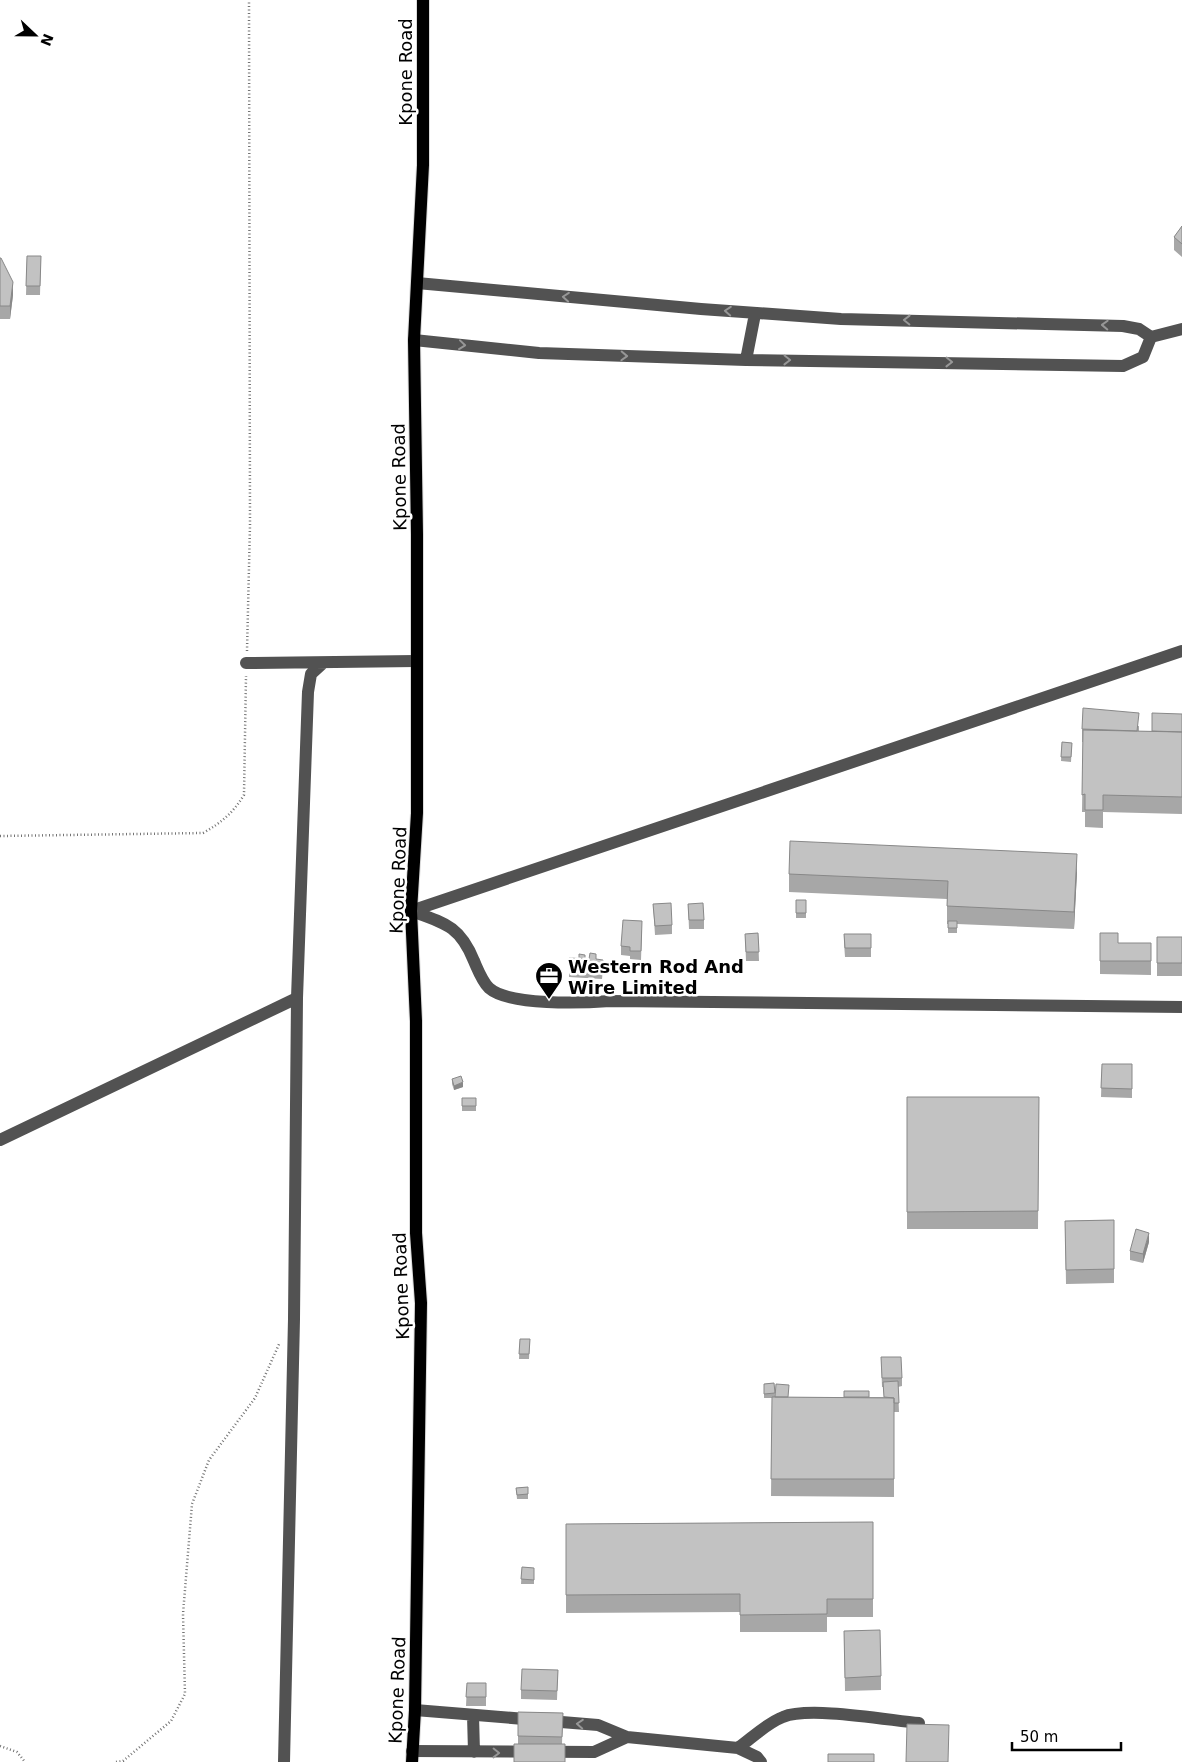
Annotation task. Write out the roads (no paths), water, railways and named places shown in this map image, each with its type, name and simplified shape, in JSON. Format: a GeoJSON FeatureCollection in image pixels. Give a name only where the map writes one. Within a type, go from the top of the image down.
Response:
{"type":"FeatureCollection","features":[{"type":"Feature","properties":{"kind":"main road","name":"Kpone Road"},"geometry":{"type":"LineString","coordinates":[[412,1757],[415,1710],[421,1303],[416,1233],[416,1021],[411,911],[416,861],[417,813],[417,534],[414,340],[423,164],[423,0]]}},
{"type":"Feature","properties":{"kind":"street"},"geometry":{"type":"LineString","coordinates":[[416,282],[755,314],[841,319],[1124,326],[1139,329],[1150,337]]}},
{"type":"Feature","properties":{"kind":"street"},"geometry":{"type":"LineString","coordinates":[[746,360],[755,314]]}},
{"type":"Feature","properties":{"kind":"street"},"geometry":{"type":"LineString","coordinates":[[1150,337],[1182,329]]}},
{"type":"Feature","properties":{"kind":"street"},"geometry":{"type":"LineString","coordinates":[[414,340],[539,353],[746,360],[1123,366],[1143,357],[1150,337]]}},
{"type":"Feature","properties":{"kind":"street"},"geometry":{"type":"LineString","coordinates":[[411,911],[1182,651]]}},
{"type":"Feature","properties":{"kind":"street"},"geometry":{"type":"LineString","coordinates":[[246,662],[416,662]]}},
{"type":"Feature","properties":{"kind":"street"},"geometry":{"type":"LineString","coordinates":[[284,1762],[294,1318],[297,998],[308,692],[311,674],[324,663]]}},
{"type":"Feature","properties":{"kind":"street"},"geometry":{"type":"LineString","coordinates":[[411,911],[435,919],[461,934],[485,984],[499,994],[514,999],[581,1004],[620,1001],[1182,1007]]}},
{"type":"Feature","properties":{"kind":"street"},"geometry":{"type":"LineString","coordinates":[[0,1140],[297,998]]}},
{"type":"Feature","properties":{"kind":"street"},"geometry":{"type":"LineString","coordinates":[[415,1710],[598,1725],[627,1737],[738,1748],[757,1757],[761,1762]]}},
{"type":"Feature","properties":{"kind":"street"},"geometry":{"type":"LineString","coordinates":[[738,1748],[781,1718],[793,1714],[811,1712],[919,1723]]}},
{"type":"Feature","properties":{"kind":"street"},"geometry":{"type":"LineString","coordinates":[[473,1715],[474,1752]]}},
{"type":"Feature","properties":{"kind":"street"},"geometry":{"type":"LineString","coordinates":[[412,1757],[474,1752],[568,1758],[594,1752],[627,1737]]}},
{"type":"Feature","properties":{"kind":"place","name":"Western Rod And Wire Limited"},"geometry":{"type":"Point","coordinates":[549,1000]}}]}
